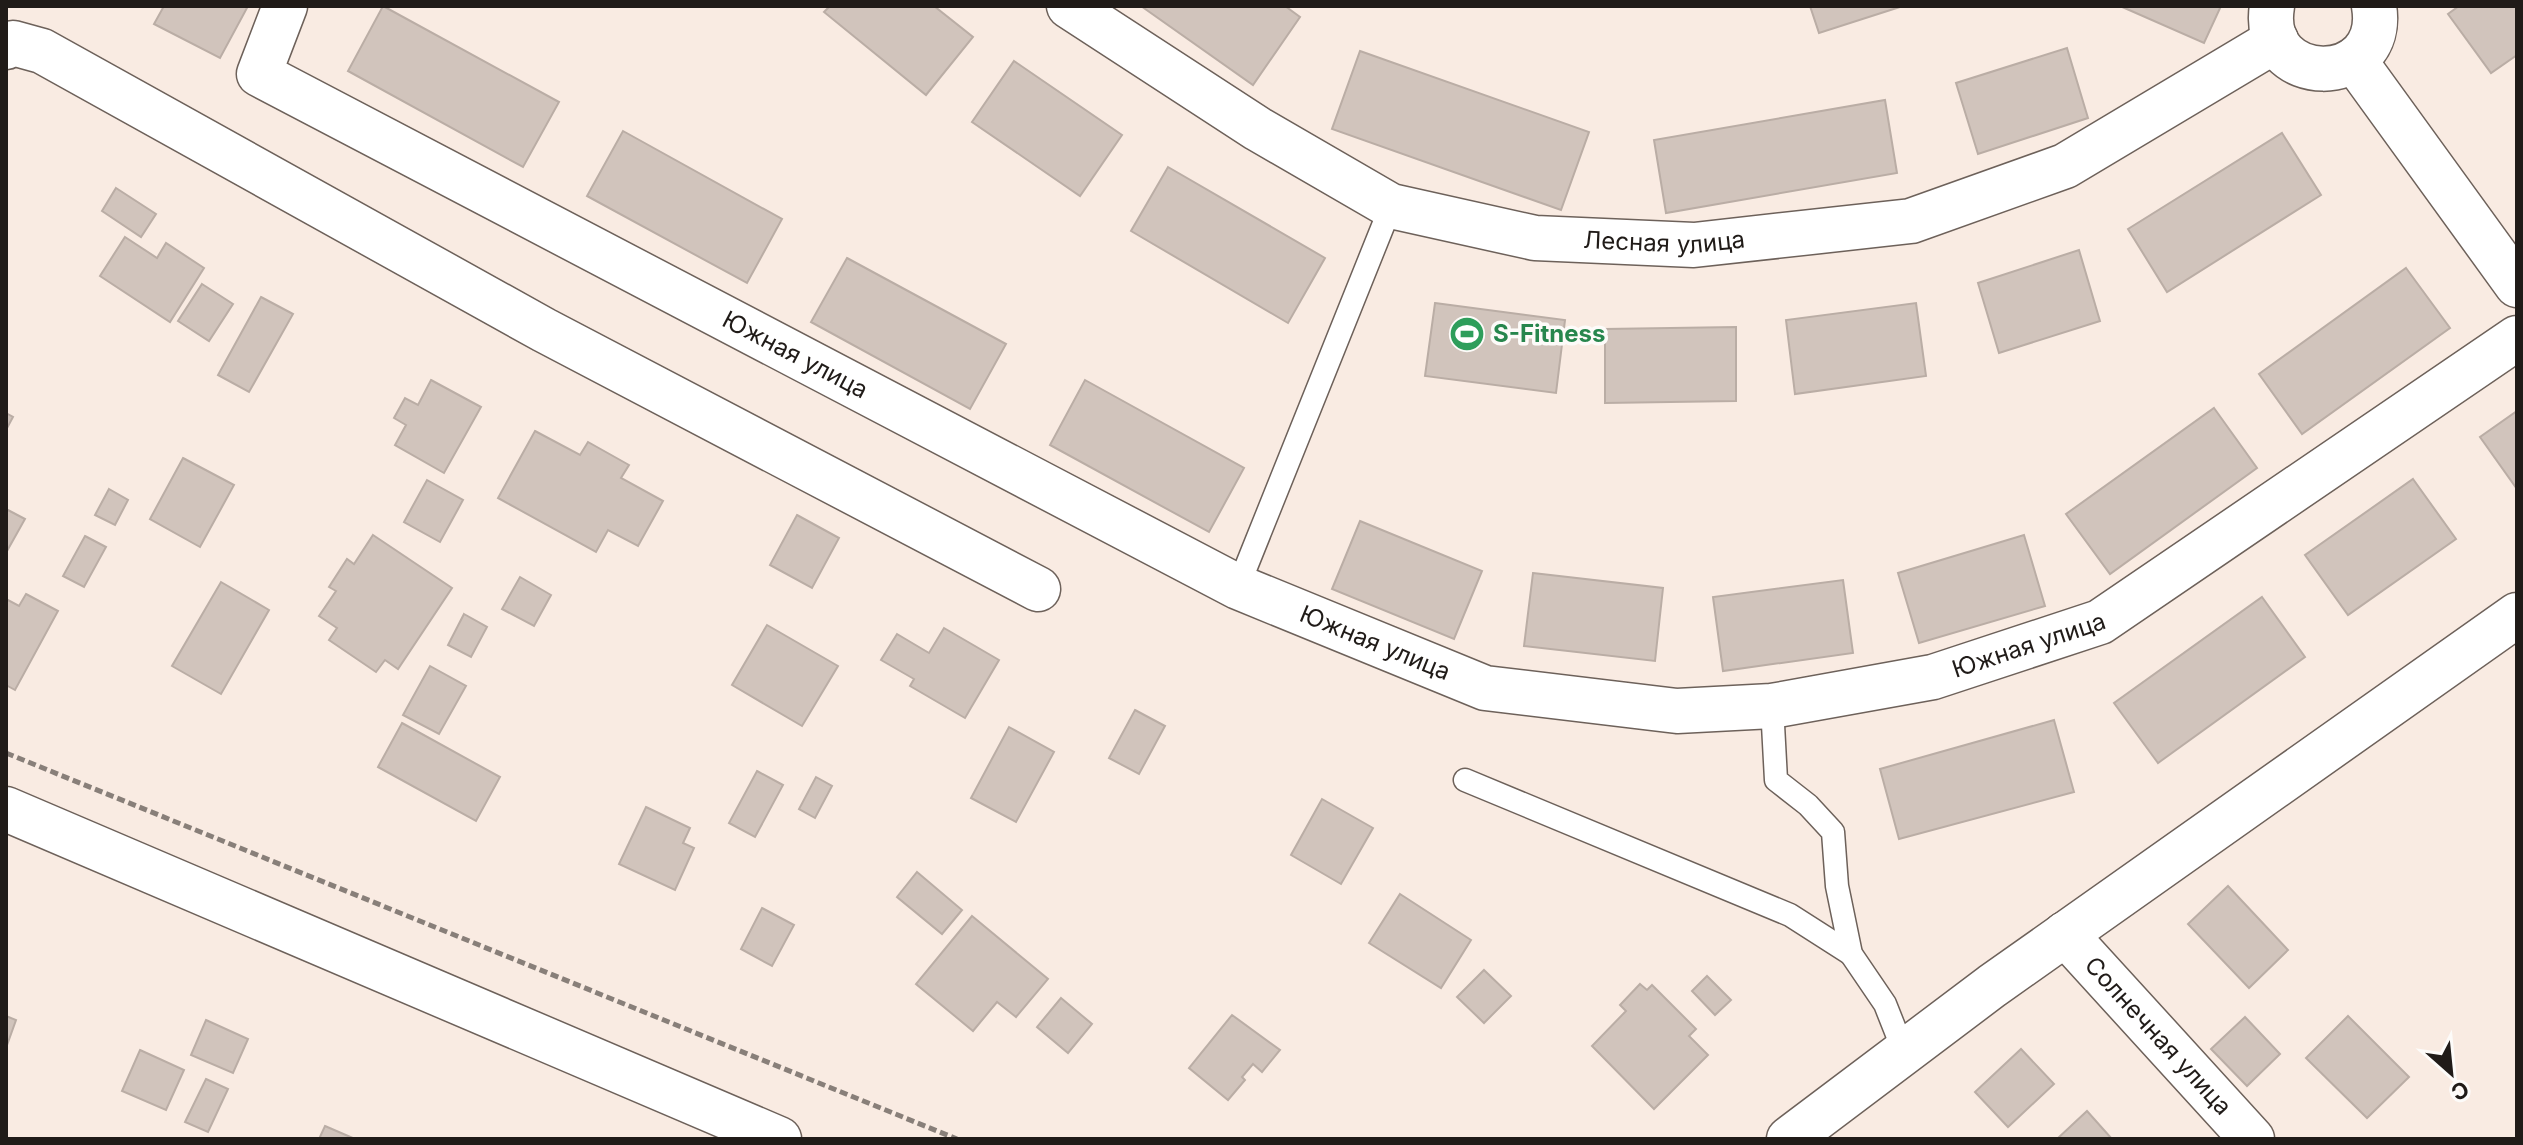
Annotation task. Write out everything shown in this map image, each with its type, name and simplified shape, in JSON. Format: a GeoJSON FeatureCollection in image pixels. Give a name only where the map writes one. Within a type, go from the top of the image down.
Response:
{"type":"FeatureCollection","features":[{"type":"Feature","properties":{"kind":"street","name":"Южная улица"},"geometry":{"type":"LineString","coordinates":[[285,6],[259,74],[1238,587],[1485,688],[1677,711],[1772,706],[1933,677],[2100,622],[2517,338]]}},
{"type":"Feature","properties":{"kind":"street","name":"Лесная улица"},"geometry":{"type":"LineString","coordinates":[[1069,6],[1258,129],[1391,206],[1535,238],[1694,245],[1911,221],[2065,166],[2274,23],[2288,56],[2305,67],[2326,70],[2354,60]]}},
{"type":"Feature","properties":{"kind":"street"},"geometry":{"type":"LineString","coordinates":[[2374,6],[2372,35],[2354,60],[2517,285]]}},
{"type":"Feature","properties":{"kind":"street"},"geometry":{"type":"LineString","coordinates":[[6,47],[13,43],[42,51],[544,330],[1038,589]]}},
{"type":"Feature","properties":{"kind":"street"},"geometry":{"type":"LineString","coordinates":[[1789,1139],[2065,934],[2517,615]]}},
{"type":"Feature","properties":{"kind":"street"},"geometry":{"type":"LineString","coordinates":[[6,809],[779,1139]]}},
{"type":"Feature","properties":{"kind":"street","name":"Солнечная улица"},"geometry":{"type":"LineString","coordinates":[[2065,934],[2252,1139]]}},
{"type":"Feature","properties":{"kind":"lane"},"geometry":{"type":"LineString","coordinates":[[1238,587],[1391,206]]}},
{"type":"Feature","properties":{"kind":"lane"},"geometry":{"type":"LineString","coordinates":[[1772,706],[1776,780],[1808,805],[1833,832],[1837,886],[1851,954],[1885,1004],[1904,1052]]}},
{"type":"Feature","properties":{"kind":"lane"},"geometry":{"type":"LineString","coordinates":[[1465,780],[1790,915],[1851,954]]}},
{"type":"Feature","properties":{"kind":"path"},"geometry":{"type":"LineString","coordinates":[[6,753],[957,1139]]}},
{"type":"Feature","properties":{"kind":"building"},"geometry":{"type":"Polygon","coordinates":[[[164,6],[248,6],[220,58],[154,24],[164,6]]]}},
{"type":"Feature","properties":{"kind":"building"},"geometry":{"type":"Polygon","coordinates":[[[383,6],[559,102],[523,167],[348,71],[383,6]]]}},
{"type":"Feature","properties":{"kind":"building"},"geometry":{"type":"Polygon","coordinates":[[[830,6],[934,6],[973,37],[926,95],[824,12],[830,6]]]}},
{"type":"Feature","properties":{"kind":"building"},"geometry":{"type":"Polygon","coordinates":[[[1141,6],[1285,6],[1300,17],[1253,85],[1141,6]]]}},
{"type":"Feature","properties":{"kind":"building"},"geometry":{"type":"Polygon","coordinates":[[[1810,6],[1903,6],[1819,33],[1810,6]]]}},
{"type":"Feature","properties":{"kind":"building"},"geometry":{"type":"Polygon","coordinates":[[[2120,6],[2221,6],[2204,43],[2120,6]]]}},
{"type":"Feature","properties":{"kind":"building"},"geometry":{"type":"Polygon","coordinates":[[[2459,6],[2517,6],[2517,55],[2491,73],[2448,14],[2459,6]]]}},
{"type":"Feature","properties":{"kind":"building"},"geometry":{"type":"Polygon","coordinates":[[[2067,48],[2088,118],[1978,154],[1956,83],[2067,48]]]}},
{"type":"Feature","properties":{"kind":"building"},"geometry":{"type":"Polygon","coordinates":[[[1360,51],[1589,132],[1561,210],[1332,129],[1360,51]]]}},
{"type":"Feature","properties":{"kind":"building"},"geometry":{"type":"Polygon","coordinates":[[[1014,61],[1122,135],[1080,196],[972,122],[1014,61]]]}},
{"type":"Feature","properties":{"kind":"building"},"geometry":{"type":"Polygon","coordinates":[[[1885,100],[1897,173],[1666,213],[1654,140],[1885,100]]]}},
{"type":"Feature","properties":{"kind":"building"},"geometry":{"type":"Polygon","coordinates":[[[623,131],[782,219],[747,283],[587,196],[623,131]]]}},
{"type":"Feature","properties":{"kind":"building"},"geometry":{"type":"Polygon","coordinates":[[[2282,133],[2321,195],[2167,292],[2128,229],[2282,133]]]}},
{"type":"Feature","properties":{"kind":"building"},"geometry":{"type":"Polygon","coordinates":[[[1168,167],[1325,258],[1288,323],[1131,231],[1168,167]]]}},
{"type":"Feature","properties":{"kind":"building"},"geometry":{"type":"Polygon","coordinates":[[[116,188],[156,214],[141,237],[102,211],[116,188]]]}},
{"type":"Feature","properties":{"kind":"building"},"geometry":{"type":"Polygon","coordinates":[[[125,237],[157,258],[166,243],[204,268],[170,322],[100,276],[125,237]]]}},
{"type":"Feature","properties":{"kind":"building"},"geometry":{"type":"Polygon","coordinates":[[[2079,250],[2100,321],[1999,353],[1978,283],[2079,250]]]}},
{"type":"Feature","properties":{"kind":"building"},"geometry":{"type":"Polygon","coordinates":[[[847,258],[1006,344],[970,409],[811,322],[847,258]]]}},
{"type":"Feature","properties":{"kind":"building"},"geometry":{"type":"Polygon","coordinates":[[[2406,268],[2450,328],[2302,434],[2259,374],[2406,268]]]}},
{"type":"Feature","properties":{"kind":"building"},"geometry":{"type":"Polygon","coordinates":[[[202,284],[233,304],[209,341],[178,321],[202,284]]]}},
{"type":"Feature","properties":{"kind":"building"},"geometry":{"type":"Polygon","coordinates":[[[261,297],[293,314],[249,392],[218,375],[261,297]]]}},
{"type":"Feature","properties":{"kind":"building"},"geometry":{"type":"Polygon","coordinates":[[[1435,303],[1565,320],[1556,393],[1425,376],[1435,303]]]}},
{"type":"Feature","properties":{"kind":"building"},"geometry":{"type":"Polygon","coordinates":[[[1916,303],[1926,376],[1795,394],[1786,320],[1916,303]]]}},
{"type":"Feature","properties":{"kind":"building"},"geometry":{"type":"Polygon","coordinates":[[[1736,327],[1736,401],[1605,403],[1605,329],[1736,327]]]}},
{"type":"Feature","properties":{"kind":"building"},"geometry":{"type":"Polygon","coordinates":[[[431,380],[481,407],[444,473],[395,445],[406,425],[394,418],[405,398],[418,405],[431,380]]]}},
{"type":"Feature","properties":{"kind":"building"},"geometry":{"type":"Polygon","coordinates":[[[1085,380],[1244,468],[1209,532],[1050,445],[1085,380]]]}},
{"type":"Feature","properties":{"kind":"building"},"geometry":{"type":"Polygon","coordinates":[[[2214,408],[2257,468],[2110,574],[2066,514],[2214,408]]]}},
{"type":"Feature","properties":{"kind":"building"},"geometry":{"type":"Polygon","coordinates":[[[2517,411],[2517,489],[2480,437],[2517,411]]]}},
{"type":"Feature","properties":{"kind":"building"},"geometry":{"type":"Polygon","coordinates":[[[6,413],[13,417],[6,430],[6,413]]]}},
{"type":"Feature","properties":{"kind":"building"},"geometry":{"type":"Polygon","coordinates":[[[535,431],[580,455],[588,442],[629,465],[621,478],[663,501],[638,546],[608,530],[596,552],[498,498],[535,431]]]}},
{"type":"Feature","properties":{"kind":"building"},"geometry":{"type":"Polygon","coordinates":[[[183,458],[234,485],[200,547],[150,519],[183,458]]]}},
{"type":"Feature","properties":{"kind":"building"},"geometry":{"type":"Polygon","coordinates":[[[2413,479],[2456,539],[2348,615],[2305,555],[2413,479]]]}},
{"type":"Feature","properties":{"kind":"building"},"geometry":{"type":"Polygon","coordinates":[[[427,480],[463,500],[440,542],[404,522],[427,480]]]}},
{"type":"Feature","properties":{"kind":"building"},"geometry":{"type":"Polygon","coordinates":[[[109,489],[128,500],[115,525],[95,515],[109,489]]]}},
{"type":"Feature","properties":{"kind":"building"},"geometry":{"type":"Polygon","coordinates":[[[6,509],[25,519],[7,551],[6,550],[6,509]]]}},
{"type":"Feature","properties":{"kind":"building"},"geometry":{"type":"Polygon","coordinates":[[[797,515],[839,538],[812,588],[770,565],[797,515]]]}},
{"type":"Feature","properties":{"kind":"building"},"geometry":{"type":"Polygon","coordinates":[[[1360,521],[1482,571],[1454,639],[1332,589],[1360,521]]]}},
{"type":"Feature","properties":{"kind":"building"},"geometry":{"type":"Polygon","coordinates":[[[373,535],[452,588],[398,669],[385,660],[376,672],[329,640],[337,628],[319,616],[336,591],[329,587],[347,559],[354,564],[373,535]]]}},
{"type":"Feature","properties":{"kind":"building"},"geometry":{"type":"Polygon","coordinates":[[[2024,535],[2045,606],[1919,643],[1898,573],[2024,535]]]}},
{"type":"Feature","properties":{"kind":"building"},"geometry":{"type":"Polygon","coordinates":[[[85,536],[106,547],[84,587],[63,576],[85,536]]]}},
{"type":"Feature","properties":{"kind":"building"},"geometry":{"type":"Polygon","coordinates":[[[1533,573],[1663,588],[1655,661],[1524,646],[1533,573]]]}},
{"type":"Feature","properties":{"kind":"building"},"geometry":{"type":"Polygon","coordinates":[[[520,577],[551,595],[534,626],[502,609],[520,577]]]}},
{"type":"Feature","properties":{"kind":"building"},"geometry":{"type":"Polygon","coordinates":[[[1843,580],[1853,653],[1723,671],[1713,597],[1843,580]]]}},
{"type":"Feature","properties":{"kind":"building"},"geometry":{"type":"Polygon","coordinates":[[[221,582],[269,610],[221,694],[172,666],[221,582]]]}},
{"type":"Feature","properties":{"kind":"building"},"geometry":{"type":"Polygon","coordinates":[[[26,594],[58,611],[15,690],[6,685],[6,599],[19,606],[26,594]]]}},
{"type":"Feature","properties":{"kind":"building"},"geometry":{"type":"Polygon","coordinates":[[[2262,597],[2305,657],[2158,763],[2114,703],[2262,597]]]}},
{"type":"Feature","properties":{"kind":"building"},"geometry":{"type":"Polygon","coordinates":[[[464,614],[487,627],[471,657],[448,645],[464,614]]]}},
{"type":"Feature","properties":{"kind":"building"},"geometry":{"type":"Polygon","coordinates":[[[767,625],[838,666],[802,726],[732,685],[767,625]]]}},
{"type":"Feature","properties":{"kind":"building"},"geometry":{"type":"Polygon","coordinates":[[[944,628],[999,660],[965,718],[910,686],[914,679],[881,660],[897,634],[929,653],[944,628]]]}},
{"type":"Feature","properties":{"kind":"building"},"geometry":{"type":"Polygon","coordinates":[[[430,666],[466,686],[439,734],[403,715],[430,666]]]}},
{"type":"Feature","properties":{"kind":"building"},"geometry":{"type":"Polygon","coordinates":[[[1135,710],[1165,726],[1139,774],[1109,758],[1135,710]]]}},
{"type":"Feature","properties":{"kind":"building"},"geometry":{"type":"Polygon","coordinates":[[[2054,720],[2074,792],[1899,839],[1880,769],[2054,720]]]}},
{"type":"Feature","properties":{"kind":"building"},"geometry":{"type":"Polygon","coordinates":[[[402,723],[500,777],[476,821],[378,767],[402,723]]]}},
{"type":"Feature","properties":{"kind":"building"},"geometry":{"type":"Polygon","coordinates":[[[1009,727],[1054,752],[1016,822],[971,798],[1009,727]]]}},
{"type":"Feature","properties":{"kind":"building"},"geometry":{"type":"Polygon","coordinates":[[[757,771],[783,785],[755,837],[729,823],[757,771]]]}},
{"type":"Feature","properties":{"kind":"building"},"geometry":{"type":"Polygon","coordinates":[[[816,777],[832,786],[815,818],[799,809],[816,777]]]}},
{"type":"Feature","properties":{"kind":"building"},"geometry":{"type":"Polygon","coordinates":[[[1322,799],[1373,828],[1341,884],[1291,855],[1322,799]]]}},
{"type":"Feature","properties":{"kind":"building"},"geometry":{"type":"Polygon","coordinates":[[[646,807],[690,828],[683,843],[694,848],[675,890],[619,864],[646,807]]]}},
{"type":"Feature","properties":{"kind":"building"},"geometry":{"type":"Polygon","coordinates":[[[917,872],[962,910],[942,934],[897,897],[917,872]]]}},
{"type":"Feature","properties":{"kind":"building"},"geometry":{"type":"Polygon","coordinates":[[[2228,886],[2288,950],[2249,988],[2188,924],[2228,886]]]}},
{"type":"Feature","properties":{"kind":"building"},"geometry":{"type":"Polygon","coordinates":[[[1400,894],[1471,940],[1441,988],[1369,943],[1400,894]]]}},
{"type":"Feature","properties":{"kind":"building"},"geometry":{"type":"Polygon","coordinates":[[[762,908],[794,925],[772,966],[741,949],[762,908]]]}},
{"type":"Feature","properties":{"kind":"building"},"geometry":{"type":"Polygon","coordinates":[[[972,916],[1048,979],[1016,1017],[997,1002],[973,1031],[916,984],[972,916]]]}},
{"type":"Feature","properties":{"kind":"building"},"geometry":{"type":"Polygon","coordinates":[[[1484,970],[1511,996],[1484,1023],[1457,997],[1484,970]]]}},
{"type":"Feature","properties":{"kind":"building"},"geometry":{"type":"Polygon","coordinates":[[[1707,976],[1731,1000],[1715,1015],[1692,991],[1707,976]]]}},
{"type":"Feature","properties":{"kind":"building"},"geometry":{"type":"Polygon","coordinates":[[[1640,984],[1647,990],[1652,985],[1696,1029],[1689,1036],[1708,1055],[1654,1109],[1592,1046],[1626,1011],[1620,1005],[1640,984]]]}},
{"type":"Feature","properties":{"kind":"building"},"geometry":{"type":"Polygon","coordinates":[[[1061,998],[1092,1024],[1068,1053],[1037,1027],[1061,998]]]}},
{"type":"Feature","properties":{"kind":"building"},"geometry":{"type":"Polygon","coordinates":[[[1232,1015],[1280,1050],[1262,1072],[1253,1064],[1242,1077],[1245,1080],[1228,1100],[1189,1068],[1232,1015]]]}},
{"type":"Feature","properties":{"kind":"building"},"geometry":{"type":"Polygon","coordinates":[[[6,1016],[16,1020],[6,1048],[6,1016]]]}},
{"type":"Feature","properties":{"kind":"building"},"geometry":{"type":"Polygon","coordinates":[[[2348,1016],[2409,1077],[2367,1118],[2306,1058],[2348,1016]]]}},
{"type":"Feature","properties":{"kind":"building"},"geometry":{"type":"Polygon","coordinates":[[[2245,1017],[2280,1054],[2247,1086],[2211,1049],[2245,1017]]]}},
{"type":"Feature","properties":{"kind":"building"},"geometry":{"type":"Polygon","coordinates":[[[206,1020],[248,1039],[233,1073],[191,1055],[206,1020]]]}},
{"type":"Feature","properties":{"kind":"building"},"geometry":{"type":"Polygon","coordinates":[[[2021,1049],[2054,1084],[2008,1127],[1975,1092],[2021,1049]]]}},
{"type":"Feature","properties":{"kind":"building"},"geometry":{"type":"Polygon","coordinates":[[[140,1050],[184,1070],[166,1110],[122,1091],[140,1050]]]}},
{"type":"Feature","properties":{"kind":"building"},"geometry":{"type":"Polygon","coordinates":[[[206,1079],[228,1089],[208,1132],[185,1122],[206,1079]]]}},
{"type":"Feature","properties":{"kind":"building"},"geometry":{"type":"Polygon","coordinates":[[[2087,1111],[2112,1139],[2057,1139],[2087,1111]]]}},
{"type":"Feature","properties":{"kind":"building"},"geometry":{"type":"Polygon","coordinates":[[[325,1126],[355,1139],[319,1139],[325,1126]]]}},
{"type":"Feature","properties":{"kind":"place","name":"S-Fitness"},"geometry":{"type":"Point","coordinates":[1467,334]}}]}
